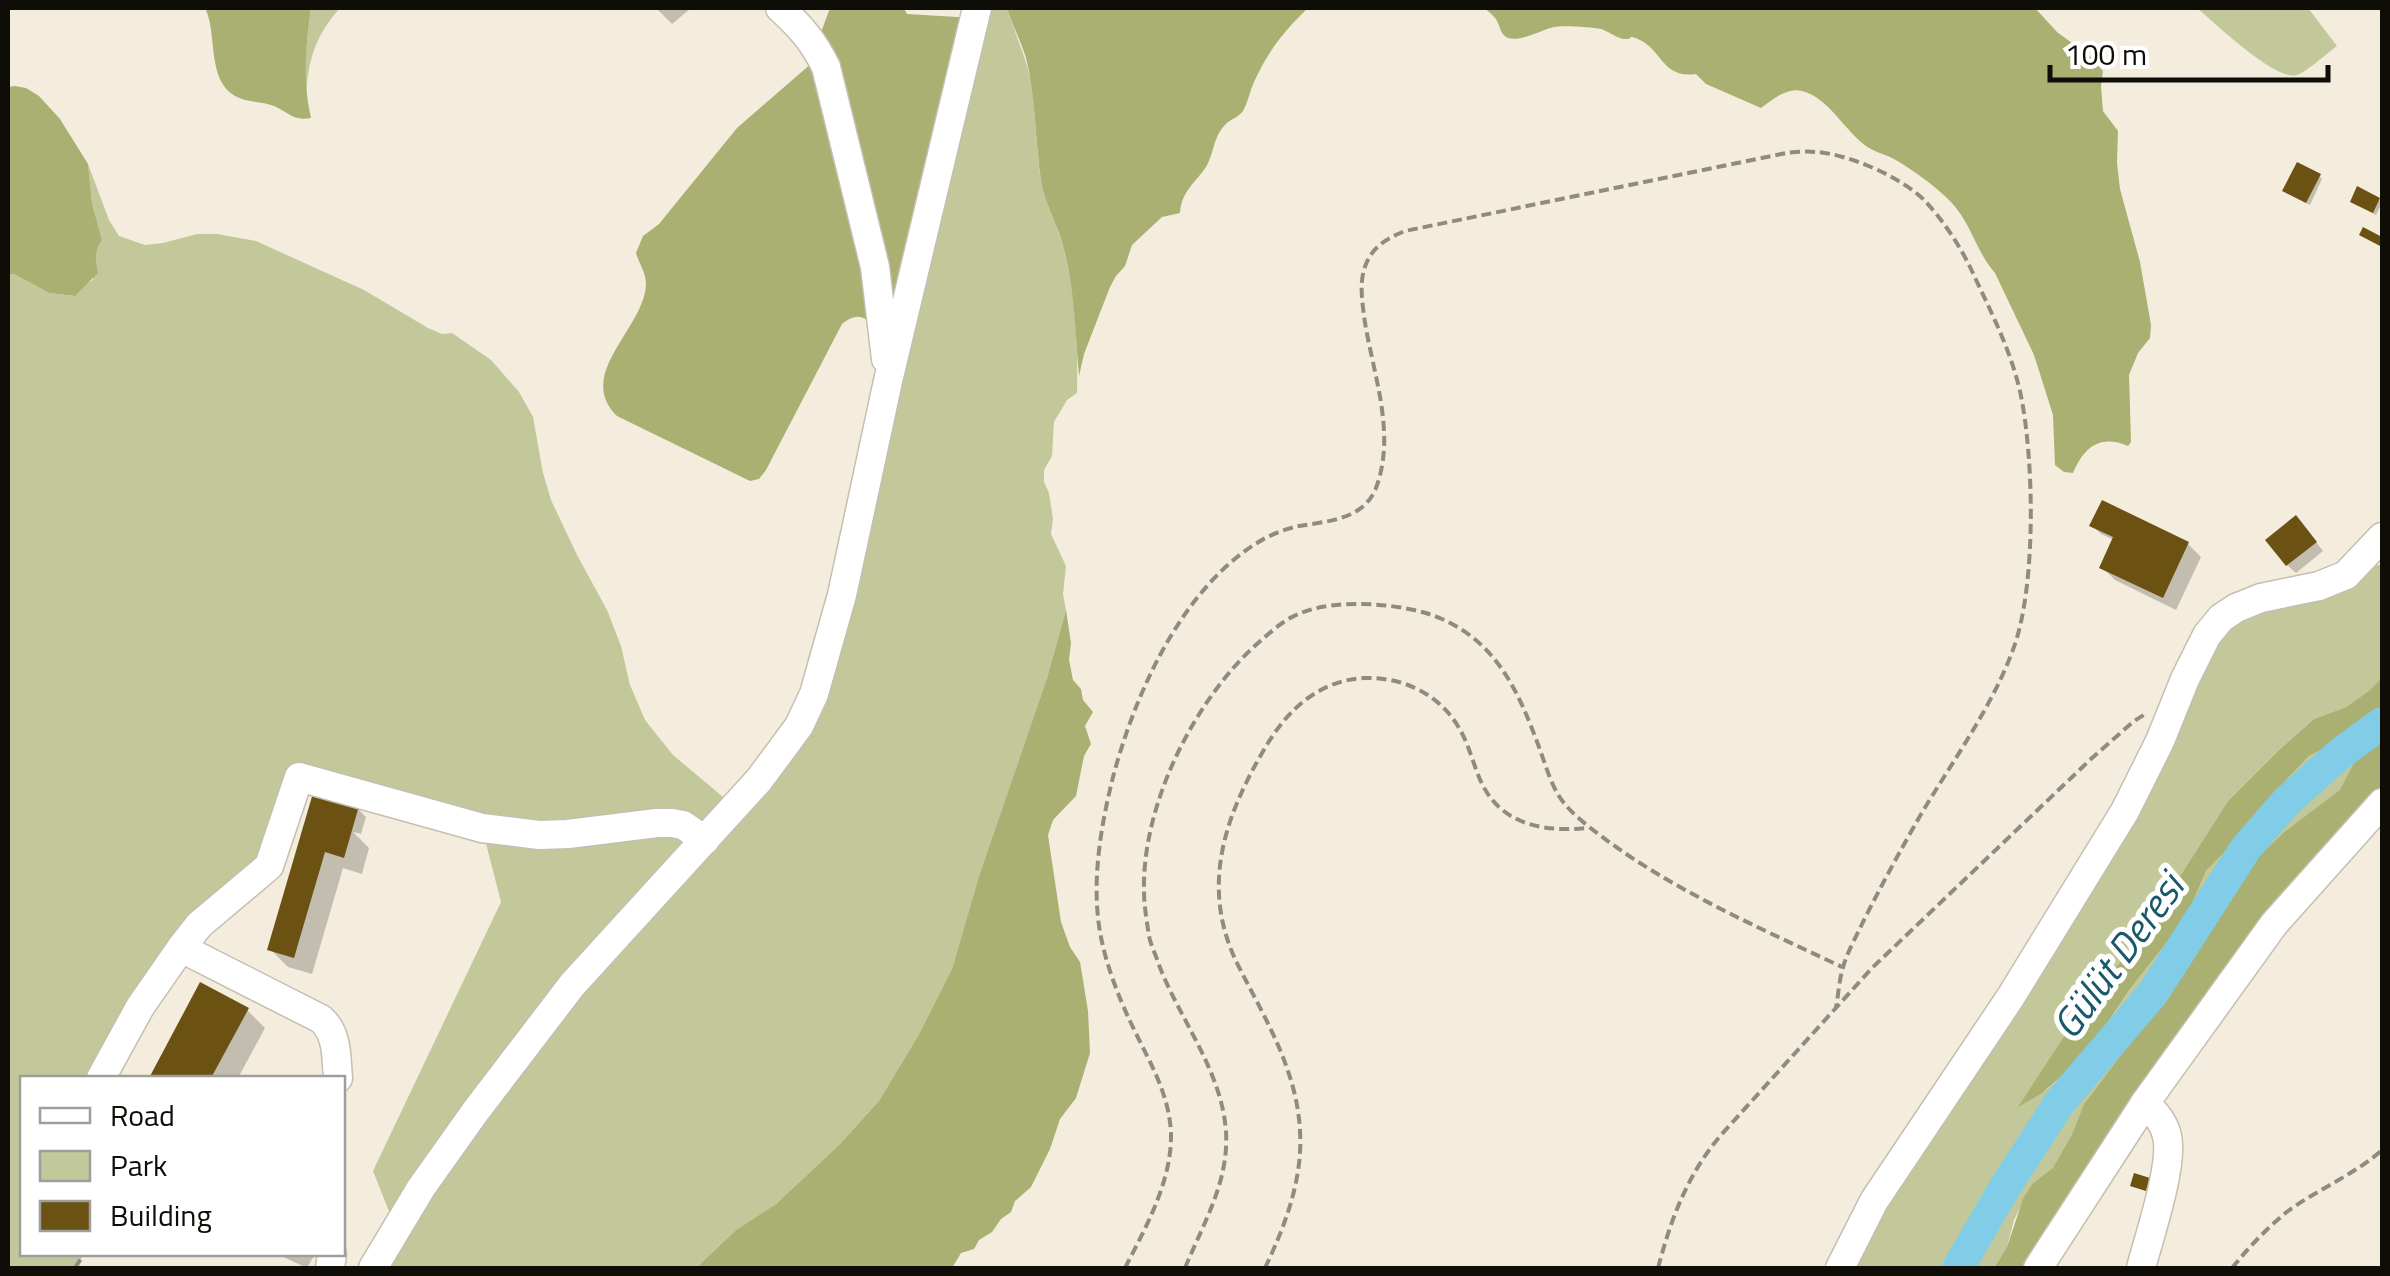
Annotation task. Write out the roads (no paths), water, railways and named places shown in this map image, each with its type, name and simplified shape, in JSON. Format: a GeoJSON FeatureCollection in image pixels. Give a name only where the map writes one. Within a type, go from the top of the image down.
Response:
{"type":"FeatureCollection","features":[{"type":"Feature","properties":{"kind":"street"},"geometry":{"type":"LineString","coordinates":[[780,8],[804,29],[826,67],[875,267],[888,381]]}},
{"type":"Feature","properties":{"kind":"street"},"geometry":{"type":"LineString","coordinates":[[373,1268],[421,1188],[474,1112],[572,984],[706,840],[799,726],[814,694],[842,595],[888,381],[977,8]]}},
{"type":"Feature","properties":{"kind":"street"},"geometry":{"type":"LineString","coordinates":[[1840,1268],[1874,1201],[2010,998],[2125,811],[2207,634],[2236,608],[2346,575],[2382,537]]}},
{"type":"Feature","properties":{"kind":"street"},"geometry":{"type":"LineString","coordinates":[[102,1076],[140,1006],[199,924],[269,866],[299,776],[482,828],[568,834],[672,823],[684,825],[706,840]]}},
{"type":"Feature","properties":{"kind":"street"},"geometry":{"type":"LineString","coordinates":[[2038,1268],[2145,1103],[2274,924],[2382,802]]}},
{"type":"Feature","properties":{"kind":"street"},"geometry":{"type":"LineString","coordinates":[[181,948],[330,1026],[338,1076]]}},
{"type":"Feature","properties":{"kind":"street"},"geometry":{"type":"LineString","coordinates":[[2141,1268],[2169,1147],[2158,1116],[2145,1103]]}},
{"type":"Feature","properties":{"kind":"waterway","name":"Gülüt Deresi"},"geometry":{"type":"LineString","coordinates":[[1958,1268],[2060,1102],[2153,993],[2246,848],[2287,801],[2382,723]]}}]}
